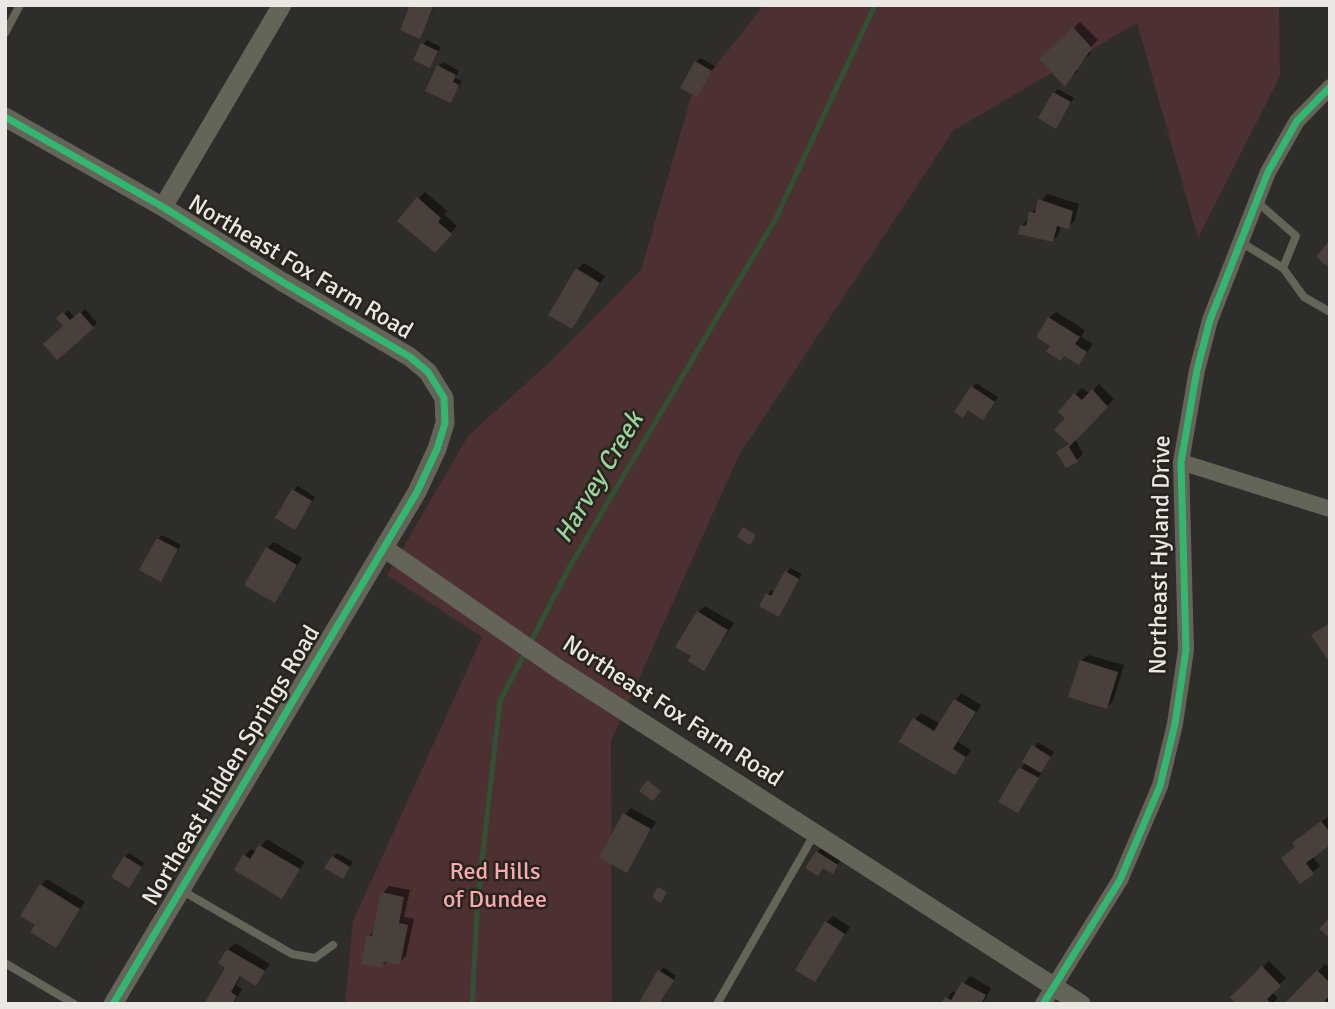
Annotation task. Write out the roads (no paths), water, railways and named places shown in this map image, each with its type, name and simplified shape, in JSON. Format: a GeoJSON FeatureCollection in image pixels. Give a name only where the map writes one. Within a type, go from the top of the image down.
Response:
{"type":"FeatureCollection","features":[{"type":"Feature","properties":{"kind":"street"},"geometry":{"type":"LineString","coordinates":[[163,207],[282,5]]}},
{"type":"Feature","properties":{"kind":"street","name":"Northeast Hyland Drive"},"geometry":{"type":"LineString","coordinates":[[1043,1004],[1121,880],[1160,786],[1175,724],[1186,650],[1181,461],[1197,370],[1210,320],[1256,201],[1297,121],[1330,87]]}},
{"type":"Feature","properties":{"kind":"street","name":"Northeast Fox Farm Road"},"geometry":{"type":"LineString","coordinates":[[5,117],[163,207],[410,357],[438,385],[444,398],[445,423],[437,449],[384,548],[557,668],[1081,1004]]}},
{"type":"Feature","properties":{"kind":"street"},"geometry":{"type":"LineString","coordinates":[[1181,461],[1330,509]]}},
{"type":"Feature","properties":{"kind":"street","name":"Northeast Hidden Springs Road"},"geometry":{"type":"LineString","coordinates":[[113,1004],[384,548]]}},
{"type":"Feature","properties":{"kind":"lane"},"geometry":{"type":"LineString","coordinates":[[5,33],[20,5]]}},
{"type":"Feature","properties":{"kind":"lane"},"geometry":{"type":"LineString","coordinates":[[1256,201],[1296,236],[1283,268]]}},
{"type":"Feature","properties":{"kind":"lane"},"geometry":{"type":"LineString","coordinates":[[1239,241],[1283,268],[1304,297],[1330,312]]}},
{"type":"Feature","properties":{"kind":"lane"},"geometry":{"type":"LineString","coordinates":[[718,1004],[815,833]]}},
{"type":"Feature","properties":{"kind":"lane"},"geometry":{"type":"LineString","coordinates":[[181,890],[292,954],[315,958],[333,946]]}},
{"type":"Feature","properties":{"kind":"lane"},"geometry":{"type":"LineString","coordinates":[[5,962],[74,1004]]}},
{"type":"Feature","properties":{"kind":"waterway","name":"Harvey Creek"},"geometry":{"type":"LineString","coordinates":[[472,1004],[478,896],[500,701],[569,568],[776,218],[875,5]]}},
{"type":"Feature","properties":{"kind":"park label","name":"Red Hills of Dundee"},"geometry":{"type":"Point","coordinates":[495,887]}}]}
